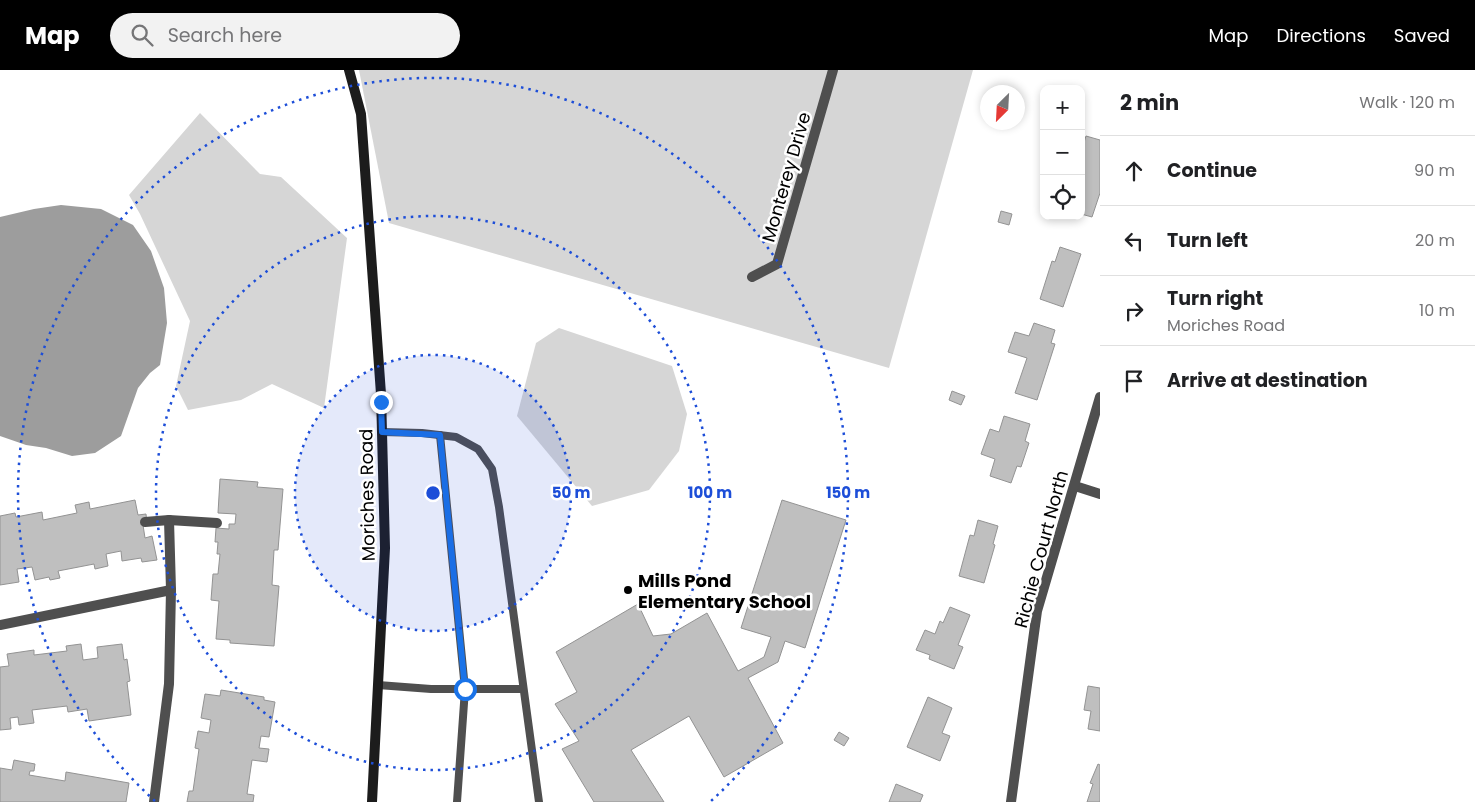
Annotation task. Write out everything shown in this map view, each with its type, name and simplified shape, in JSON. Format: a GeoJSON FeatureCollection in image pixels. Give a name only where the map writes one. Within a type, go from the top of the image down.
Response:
{"type":"FeatureCollection","features":[{"type":"Feature","properties":{"kind":"main road","name":"Moriches Road"},"geometry":{"type":"LineString","coordinates":[[349,70],[361,114],[382,432],[385,548],[372,802]]}},
{"type":"Feature","properties":{"kind":"street","name":"Monterey Drive"},"geometry":{"type":"LineString","coordinates":[[752,278],[777,264],[834,70]]}},
{"type":"Feature","properties":{"kind":"street","name":"Richie Court North"},"geometry":{"type":"LineString","coordinates":[[1011,802],[1037,611],[1100,397]]}},
{"type":"Feature","properties":{"kind":"street"},"geometry":{"type":"LineString","coordinates":[[1074,486],[1100,494]]}},
{"type":"Feature","properties":{"kind":"street"},"geometry":{"type":"LineString","coordinates":[[154,802],[168,684],[171,590],[169,520]]}},
{"type":"Feature","properties":{"kind":"street"},"geometry":{"type":"LineString","coordinates":[[144,522],[169,520],[217,522]]}},
{"type":"Feature","properties":{"kind":"street"},"geometry":{"type":"LineString","coordinates":[[0,625],[171,590]]}},
{"type":"Feature","properties":{"kind":"lane"},"geometry":{"type":"LineString","coordinates":[[382,432],[456,437],[478,449],[492,469],[539,802]]}},
{"type":"Feature","properties":{"kind":"lane"},"geometry":{"type":"LineString","coordinates":[[440,435],[465,689],[457,802]]}},
{"type":"Feature","properties":{"kind":"lane"},"geometry":{"type":"LineString","coordinates":[[378,685],[431,689],[523,689]]}},
{"type":"Feature","properties":{"kind":"shaded area"},"geometry":{"type":"Polygon","coordinates":[[[359,70],[973,70],[889,368],[389,223],[359,70]]]}},
{"type":"Feature","properties":{"kind":"shaded area"},"geometry":{"type":"Polygon","coordinates":[[[200,113],[260,174],[281,177],[347,238],[324,408],[272,384],[241,400],[188,410],[176,386],[190,321],[140,214],[129,195],[200,113]]]}},
{"type":"Feature","properties":{"kind":"shaded area"},"geometry":{"type":"Polygon","coordinates":[[[61,205],[101,209],[133,225],[151,251],[164,288],[167,323],[160,365],[150,373],[138,388],[121,436],[95,453],[72,456],[46,448],[26,445],[0,436],[0,217],[61,205]]]}},
{"type":"Feature","properties":{"kind":"shaded area"},"geometry":{"type":"Polygon","coordinates":[[[559,328],[672,366],[687,414],[679,451],[649,490],[592,506],[517,416],[536,343],[559,328]]]}},
{"type":"Feature","properties":{"kind":"building"},"geometry":{"type":"Polygon","coordinates":[[[1086,136],[1100,140],[1100,193],[1092,217],[1085,215],[1086,136]]]}},
{"type":"Feature","properties":{"kind":"building"},"geometry":{"type":"Polygon","coordinates":[[[1001,211],[1012,214],[1009,225],[998,222],[1001,211]]]}},
{"type":"Feature","properties":{"kind":"building"},"geometry":{"type":"Polygon","coordinates":[[[1060,247],[1081,254],[1063,307],[1040,299],[1052,261],[1055,262],[1060,247]]]}},
{"type":"Feature","properties":{"kind":"building"},"geometry":{"type":"Polygon","coordinates":[[[1034,323],[1055,330],[1051,343],[1055,344],[1037,400],[1015,393],[1027,358],[1008,352],[1015,332],[1029,336],[1034,323]]]}},
{"type":"Feature","properties":{"kind":"building"},"geometry":{"type":"Polygon","coordinates":[[[952,391],[965,396],[961,405],[949,400],[952,391]]]}},
{"type":"Feature","properties":{"kind":"building"},"geometry":{"type":"Polygon","coordinates":[[[1004,416],[1030,424],[1025,441],[1029,443],[1021,467],[1017,466],[1011,483],[990,476],[995,459],[981,454],[990,429],[999,432],[1004,416]]]}},
{"type":"Feature","properties":{"kind":"building"},"geometry":{"type":"Polygon","coordinates":[[[220,479],[258,482],[257,487],[283,489],[278,550],[274,550],[272,585],[279,586],[274,646],[230,643],[230,640],[216,639],[219,601],[211,600],[213,574],[218,574],[220,554],[217,554],[218,542],[215,542],[216,528],[229,529],[229,524],[235,524],[236,514],[218,513],[220,479]]]}},
{"type":"Feature","properties":{"kind":"building"},"geometry":{"type":"Polygon","coordinates":[[[135,500],[138,515],[146,514],[147,524],[143,525],[145,538],[152,536],[157,560],[142,562],[141,558],[122,561],[121,551],[106,554],[108,566],[95,569],[94,564],[58,571],[60,578],[50,580],[49,577],[35,580],[32,567],[17,569],[19,582],[0,585],[0,516],[15,513],[16,517],[42,512],[43,520],[77,513],[75,505],[89,502],[90,509],[135,500]]]}},
{"type":"Feature","properties":{"kind":"building"},"geometry":{"type":"Polygon","coordinates":[[[782,500],[846,520],[805,648],[785,641],[778,662],[748,678],[783,743],[724,777],[689,716],[631,750],[664,802],[594,802],[562,749],[579,741],[555,704],[577,692],[556,652],[638,604],[653,636],[671,634],[707,613],[738,671],[764,657],[771,637],[741,628],[782,500]]]}},
{"type":"Feature","properties":{"kind":"building"},"geometry":{"type":"Polygon","coordinates":[[[978,520],[998,526],[993,544],[995,545],[984,583],[959,576],[970,535],[974,536],[978,520]]]}},
{"type":"Feature","properties":{"kind":"building"},"geometry":{"type":"Polygon","coordinates":[[[950,607],[970,615],[958,645],[963,647],[954,669],[929,659],[930,655],[916,650],[925,630],[935,634],[940,621],[943,623],[950,607]]]}},
{"type":"Feature","properties":{"kind":"building"},"geometry":{"type":"Polygon","coordinates":[[[81,644],[83,660],[98,658],[97,647],[122,644],[124,660],[127,659],[130,681],[127,682],[131,715],[89,721],[87,709],[68,712],[67,706],[32,710],[34,723],[19,725],[18,717],[10,718],[11,729],[0,730],[0,667],[9,666],[7,654],[34,650],[34,655],[67,651],[66,646],[81,644]]]}},
{"type":"Feature","properties":{"kind":"building"},"geometry":{"type":"Polygon","coordinates":[[[1088,686],[1100,688],[1100,731],[1088,729],[1091,711],[1084,710],[1088,686]]]}},
{"type":"Feature","properties":{"kind":"building"},"geometry":{"type":"Polygon","coordinates":[[[221,690],[264,697],[264,700],[275,702],[269,737],[261,736],[259,748],[269,749],[267,762],[252,760],[247,794],[254,795],[253,802],[187,802],[189,791],[193,791],[199,749],[195,748],[198,731],[209,733],[211,720],[201,718],[205,694],[220,696],[221,690]]]}},
{"type":"Feature","properties":{"kind":"building"},"geometry":{"type":"Polygon","coordinates":[[[928,697],[952,708],[942,733],[950,736],[940,761],[907,747],[928,697]]]}},
{"type":"Feature","properties":{"kind":"building"},"geometry":{"type":"Polygon","coordinates":[[[839,732],[849,738],[844,746],[834,740],[839,732]]]}},
{"type":"Feature","properties":{"kind":"building"},"geometry":{"type":"Polygon","coordinates":[[[14,760],[35,764],[34,771],[30,771],[29,775],[65,781],[66,772],[129,783],[126,802],[0,802],[0,768],[12,770],[14,760]]]}},
{"type":"Feature","properties":{"kind":"building"},"geometry":{"type":"Polygon","coordinates":[[[1098,764],[1100,765],[1100,802],[1087,802],[1093,784],[1090,783],[1098,764]]]}},
{"type":"Feature","properties":{"kind":"building"},"geometry":{"type":"Polygon","coordinates":[[[896,784],[923,795],[920,802],[889,802],[896,784]]]}},
{"type":"Feature","properties":{"kind":"place","name":"Mills Pond Elementary School"},"geometry":{"type":"Point","coordinates":[628,590]}},
{"type":"Feature","properties":{"kind":"route"},"geometry":{"type":"LineString","coordinates":[[381,402],[382,432],[440,435],[465,689]]}}]}
